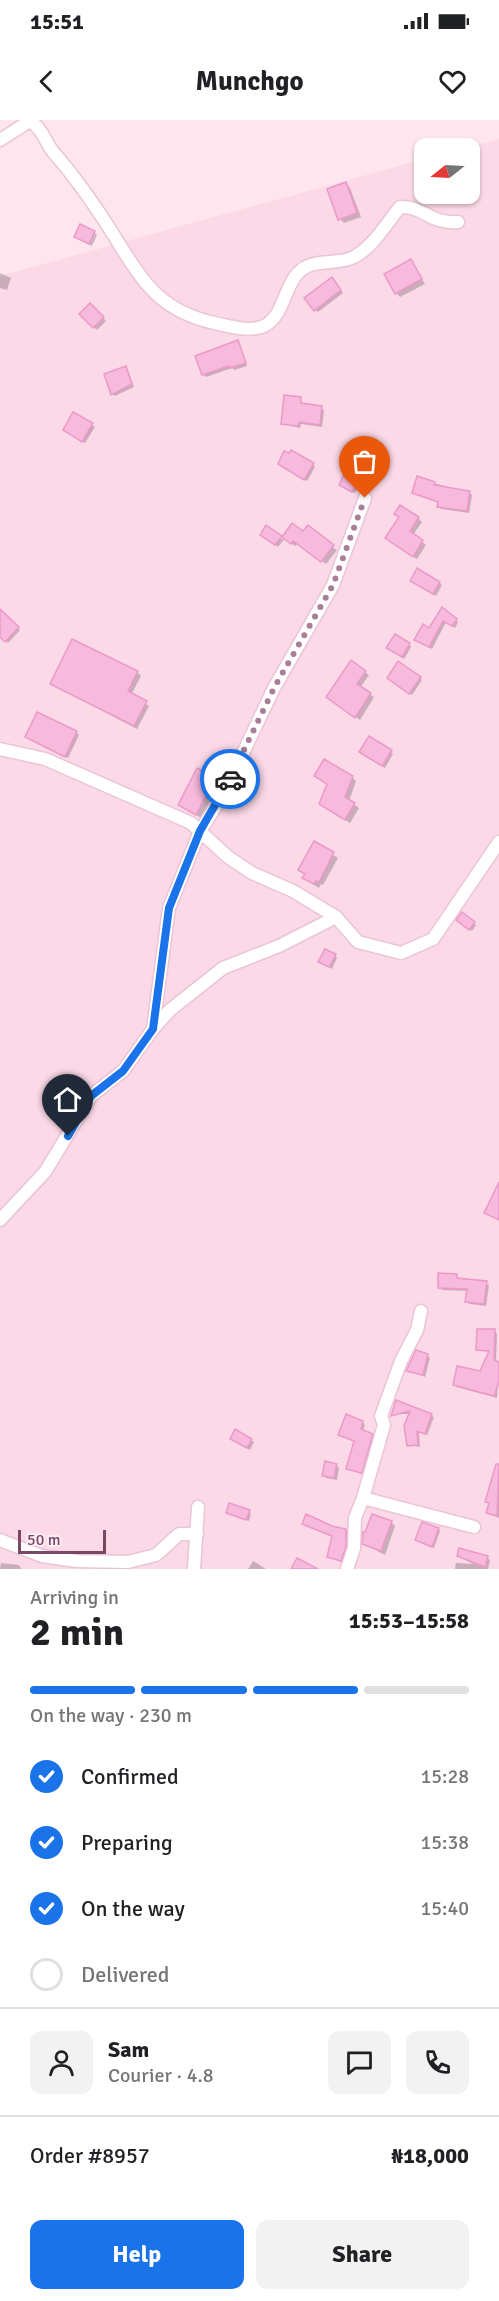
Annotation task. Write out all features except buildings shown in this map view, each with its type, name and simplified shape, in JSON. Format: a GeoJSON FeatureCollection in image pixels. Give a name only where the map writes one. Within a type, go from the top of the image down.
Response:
{"type":"FeatureCollection","features":[{"type":"Feature","properties":{"kind":"street"},"geometry":{"type":"LineString","coordinates":[[0,140],[31,121],[40,126],[52,150],[75,175],[142,281],[170,307],[190,318],[216,324],[250,329],[265,325],[283,303],[298,272],[310,265],[351,258],[361,252],[400,207],[414,206],[433,220],[443,223],[458,222]]}},
{"type":"Feature","properties":{"kind":"street"},"geometry":{"type":"LineString","coordinates":[[153,1029],[169,908],[200,831],[222,797],[274,688],[333,585],[365,498]]}},
{"type":"Feature","properties":{"kind":"street"},"geometry":{"type":"LineString","coordinates":[[0,749],[45,759],[191,823],[228,857],[252,873],[292,891],[336,917],[358,942],[401,953],[433,939],[499,842]]}},
{"type":"Feature","properties":{"kind":"street"},"geometry":{"type":"LineString","coordinates":[[0,1220],[45,1172],[91,1096],[123,1071],[153,1029],[170,1010],[223,968],[279,946],[336,917]]}},
{"type":"Feature","properties":{"kind":"street"},"geometry":{"type":"LineString","coordinates":[[347,1569],[354,1548],[354,1518],[363,1498],[384,1425],[381,1416],[401,1361],[417,1330],[421,1311]]}},
{"type":"Feature","properties":{"kind":"street"},"geometry":{"type":"LineString","coordinates":[[363,1498],[474,1527]]}},
{"type":"Feature","properties":{"kind":"street"},"geometry":{"type":"LineString","coordinates":[[194,1569],[198,1507]]}},
{"type":"Feature","properties":{"kind":"street"},"geometry":{"type":"LineString","coordinates":[[0,1540],[42,1556],[77,1561],[129,1562],[156,1555],[179,1534],[197,1534]]}},
{"type":"Feature","properties":{"kind":"shaded area"},"geometry":{"type":"Polygon","coordinates":[[[499,139],[499,1569],[0,1569],[0,276],[414,162],[414,204],[480,204],[480,144],[499,139]]]}},
{"type":"Feature","properties":{"kind":"way so far"},"geometry":{"type":"LineString","coordinates":[[230,779],[274,688],[333,585],[365,498]]}},
{"type":"Feature","properties":{"kind":"route"},"geometry":{"type":"LineString","coordinates":[[68,1136],[91,1096],[123,1071],[153,1029],[169,908],[200,831],[222,797],[230,779]]}}]}
